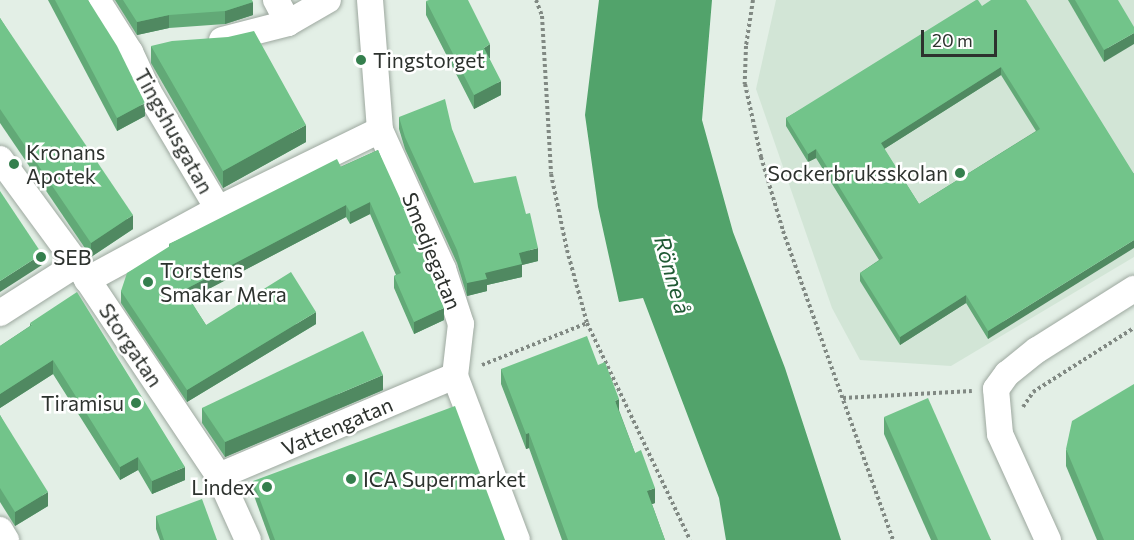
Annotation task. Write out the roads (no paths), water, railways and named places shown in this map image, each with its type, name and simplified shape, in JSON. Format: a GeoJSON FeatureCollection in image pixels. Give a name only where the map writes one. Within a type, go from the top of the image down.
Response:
{"type":"FeatureCollection","features":[{"type":"Feature","properties":{"kind":"street","name":"Tingshusgatan"},"geometry":{"type":"LineString","coordinates":[[98,0],[140,50],[148,91],[218,208]]}},
{"type":"Feature","properties":{"kind":"street"},"geometry":{"type":"LineString","coordinates":[[276,0],[288,22]]}},
{"type":"Feature","properties":{"kind":"street"},"geometry":{"type":"LineString","coordinates":[[193,41],[227,39],[288,22],[328,0]]}},
{"type":"Feature","properties":{"kind":"street","name":"Smedjegatan"},"geometry":{"type":"LineString","coordinates":[[370,0],[380,130],[443,269],[461,324],[455,376]]}},
{"type":"Feature","properties":{"kind":"street"},"geometry":{"type":"LineString","coordinates":[[0,313],[380,130]]}},
{"type":"Feature","properties":{"kind":"street","name":"Storgatan"},"geometry":{"type":"LineString","coordinates":[[0,159],[82,272],[219,476],[248,540]]}},
{"type":"Feature","properties":{"kind":"street"},"geometry":{"type":"LineString","coordinates":[[1048,540],[1000,434],[996,389],[1007,374],[1037,350],[1134,289]]}},
{"type":"Feature","properties":{"kind":"street"},"geometry":{"type":"LineString","coordinates":[[455,376],[517,540]]}},
{"type":"Feature","properties":{"kind":"street","name":"Vattengatan"},"geometry":{"type":"LineString","coordinates":[[219,476],[455,376]]}},
{"type":"Feature","properties":{"kind":"street"},"geometry":{"type":"LineString","coordinates":[[0,530],[6,540]]}},
{"type":"Feature","properties":{"kind":"water","name":"Rönne å"},"geometry":{"type":"Polygon","coordinates":[[[599,0],[712,0],[702,120],[733,232],[785,368],[841,540],[726,540],[719,498],[643,298],[619,302],[598,207],[585,115],[599,0]]]}},
{"type":"Feature","properties":{"kind":"place","name":"Tingstorget"},"geometry":{"type":"Point","coordinates":[361,60]}},
{"type":"Feature","properties":{"kind":"place","name":"Kronans Apotek"},"geometry":{"type":"Point","coordinates":[14,164]}},
{"type":"Feature","properties":{"kind":"place","name":"Sockerbruksskolan"},"geometry":{"type":"Point","coordinates":[960,173]}},
{"type":"Feature","properties":{"kind":"place","name":"SEB"},"geometry":{"type":"Point","coordinates":[41,257]}},
{"type":"Feature","properties":{"kind":"place","name":"Torstens Smakar Mera"},"geometry":{"type":"Point","coordinates":[148,282]}},
{"type":"Feature","properties":{"kind":"place","name":"Tiramisu"},"geometry":{"type":"Point","coordinates":[136,403]}},
{"type":"Feature","properties":{"kind":"place","name":"ICA Supermarket"},"geometry":{"type":"Point","coordinates":[351,479]}},
{"type":"Feature","properties":{"kind":"place","name":"Lindex"},"geometry":{"type":"Point","coordinates":[267,487]}}]}
